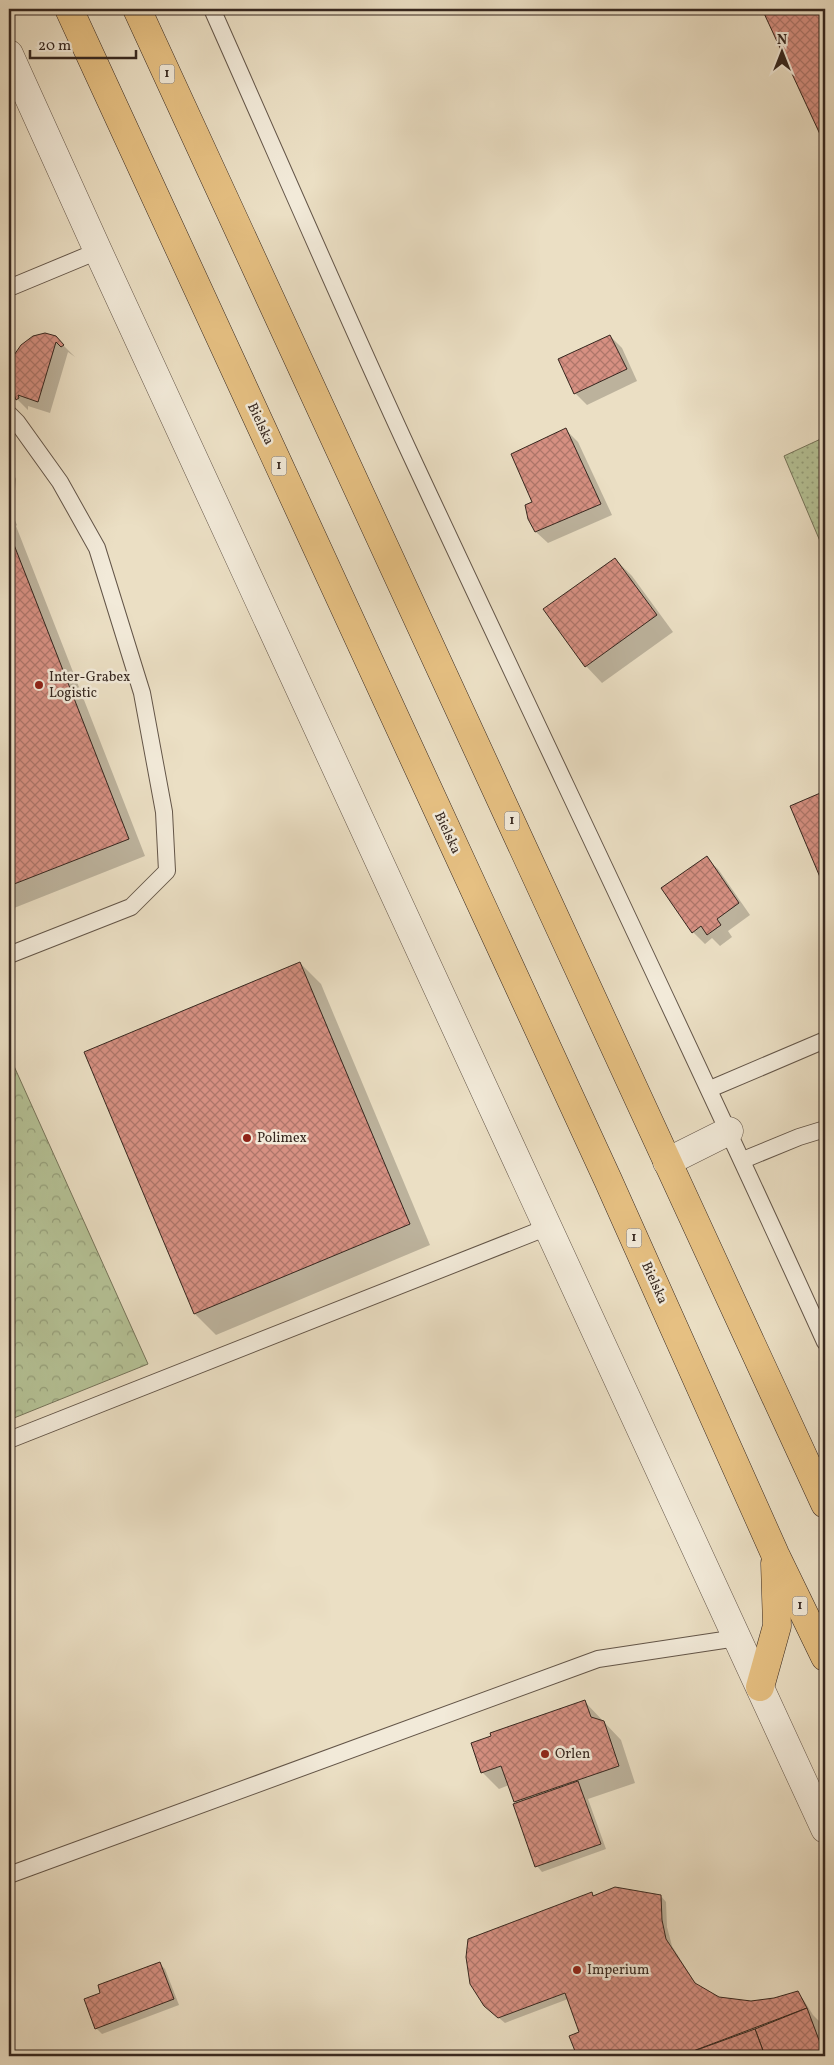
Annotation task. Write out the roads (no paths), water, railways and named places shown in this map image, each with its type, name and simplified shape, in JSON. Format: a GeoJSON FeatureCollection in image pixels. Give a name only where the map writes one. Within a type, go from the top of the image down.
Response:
{"type":"FeatureCollection","features":[{"type":"Feature","properties":{"kind":"main road","name":"Bielska"},"geometry":{"type":"LineString","coordinates":[[69,9],[608,1180],[775,1554],[825,1657]]}},
{"type":"Feature","properties":{"kind":"main road","name":"1"},"geometry":{"type":"LineString","coordinates":[[137,9],[825,1504]]}},
{"type":"Feature","properties":{"kind":"main road"},"geometry":{"type":"LineString","coordinates":[[760,1687],[777,1626],[775,1554]]}},
{"type":"Feature","properties":{"kind":"street"},"geometry":{"type":"LineString","coordinates":[[9,54],[825,1829]]}},
{"type":"Feature","properties":{"kind":"street"},"geometry":{"type":"LineString","coordinates":[[666,1162],[729,1131]]}},
{"type":"Feature","properties":{"kind":"lane"},"geometry":{"type":"LineString","coordinates":[[212,9],[405,442],[579,817],[743,1160],[825,1342]]}},
{"type":"Feature","properties":{"kind":"lane"},"geometry":{"type":"LineString","coordinates":[[9,288],[98,251]]}},
{"type":"Feature","properties":{"kind":"lane"},"geometry":{"type":"LineString","coordinates":[[9,414],[60,482],[97,548],[142,693],[164,812],[167,872],[131,907],[9,955]]}},
{"type":"Feature","properties":{"kind":"lane"},"geometry":{"type":"LineString","coordinates":[[710,1090],[825,1040]]}},
{"type":"Feature","properties":{"kind":"lane"},"geometry":{"type":"LineString","coordinates":[[743,1160],[799,1137],[825,1129]]}},
{"type":"Feature","properties":{"kind":"lane"},"geometry":{"type":"LineString","coordinates":[[9,1440],[548,1227]]}},
{"type":"Feature","properties":{"kind":"lane"},"geometry":{"type":"LineString","coordinates":[[9,1875],[598,1660],[737,1638]]}},
{"type":"Feature","properties":{"kind":"place","name":"Inter-Grabex Logistic"},"geometry":{"type":"Point","coordinates":[39,685]}},
{"type":"Feature","properties":{"kind":"place","name":"Polimex"},"geometry":{"type":"Point","coordinates":[247,1138]}},
{"type":"Feature","properties":{"kind":"place","name":"Orlen"},"geometry":{"type":"Point","coordinates":[545,1754]}},
{"type":"Feature","properties":{"kind":"place","name":"Imperium"},"geometry":{"type":"Point","coordinates":[577,1970]}}]}
